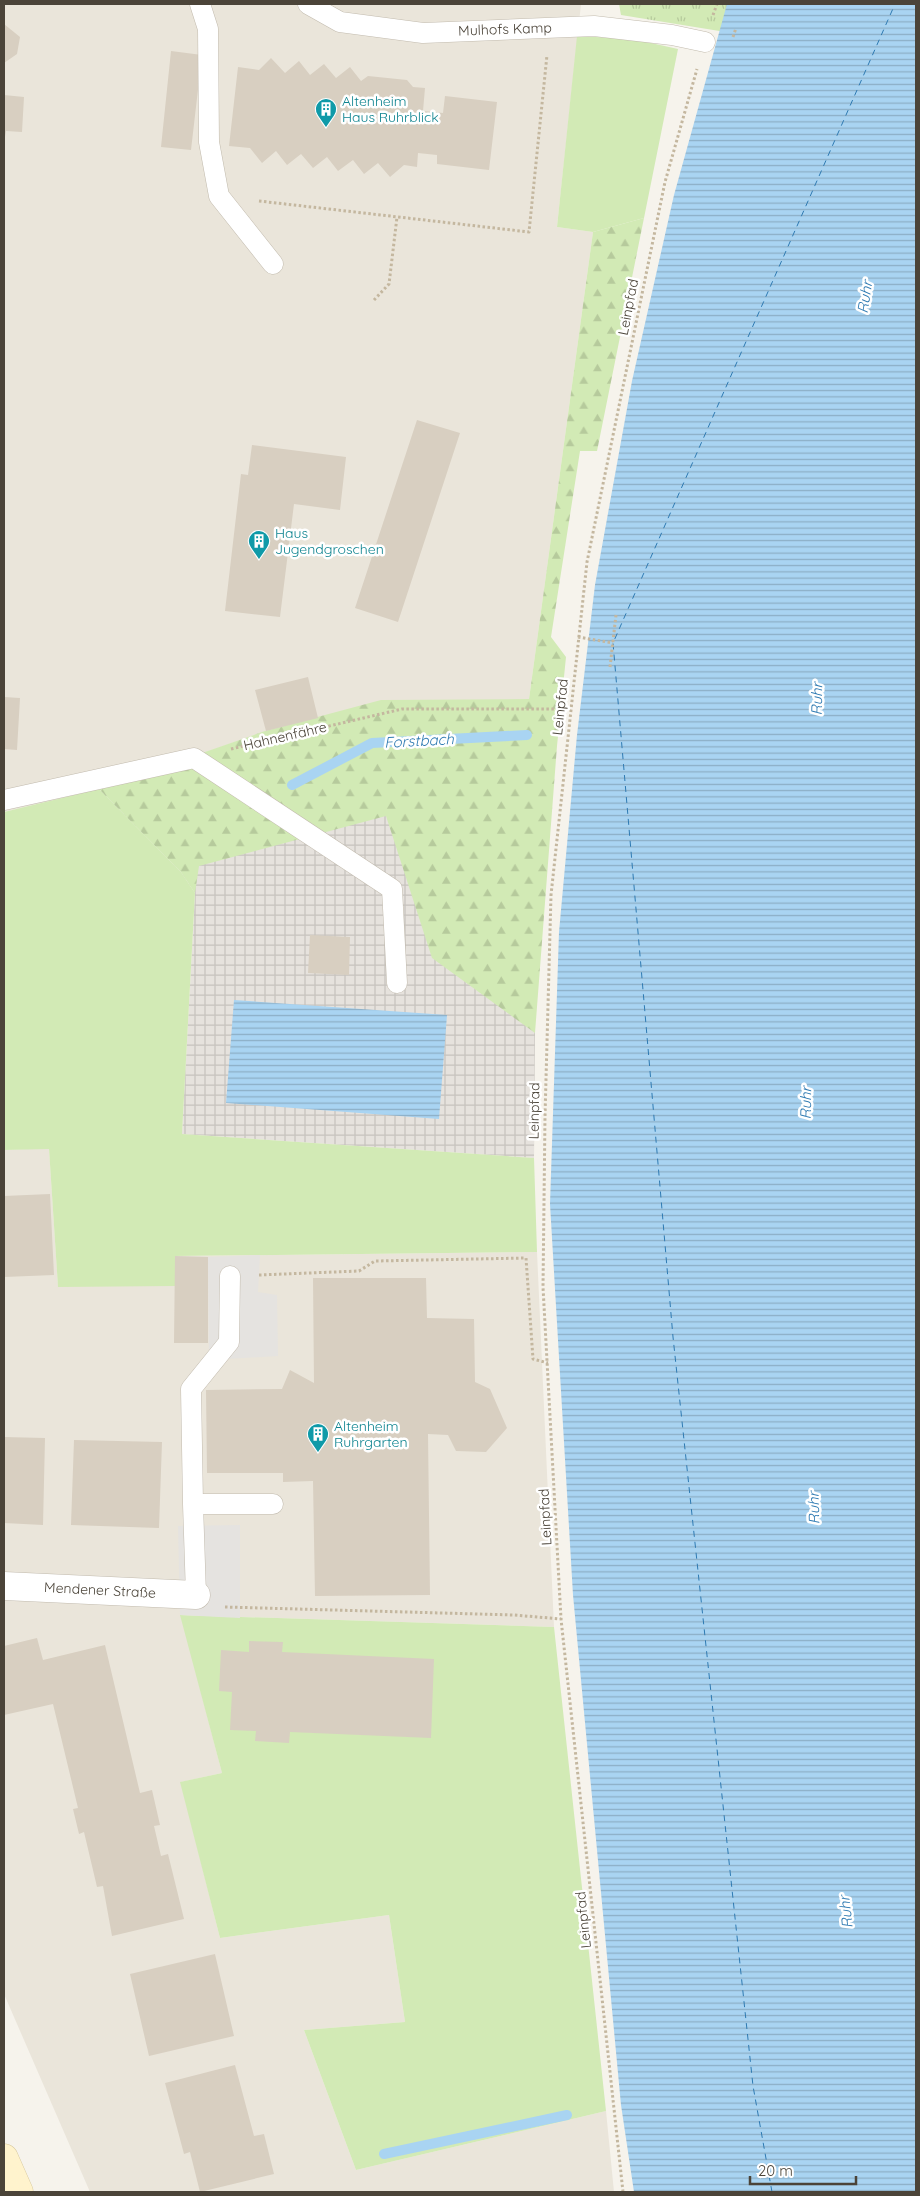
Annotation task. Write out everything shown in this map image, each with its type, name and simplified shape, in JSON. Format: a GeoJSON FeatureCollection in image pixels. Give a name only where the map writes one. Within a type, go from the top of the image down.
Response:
{"type":"FeatureCollection","features":[{"type":"Feature","properties":{"kind":"main road"},"geometry":{"type":"LineString","coordinates":[[4,2158],[19,2192]]}},
{"type":"Feature","properties":{"kind":"street","name":"Mendener Straße"},"geometry":{"type":"LineString","coordinates":[[4,1586],[196,1595]]}},
{"type":"Feature","properties":{"kind":"lane"},"geometry":{"type":"LineString","coordinates":[[200,4],[208,29],[208,142],[219,196],[273,264]]}},
{"type":"Feature","properties":{"kind":"lane","name":"Mulhofs Kamp"},"geometry":{"type":"LineString","coordinates":[[308,4],[340,22],[423,33],[594,26],[672,35],[705,42]]}},
{"type":"Feature","properties":{"kind":"lane"},"geometry":{"type":"LineString","coordinates":[[4,800],[194,758],[392,889],[397,984]]}},
{"type":"Feature","properties":{"kind":"lane"},"geometry":{"type":"LineString","coordinates":[[196,1595],[191,1389],[229,1342],[230,1276]]}},
{"type":"Feature","properties":{"kind":"lane"},"geometry":{"type":"LineString","coordinates":[[193,1504],[273,1504]]}},
{"type":"Feature","properties":{"kind":"path"},"geometry":{"type":"LineString","coordinates":[[219,196],[529,232],[550,27]]}},
{"type":"Feature","properties":{"kind":"path","name":"Leinpfad"},"geometry":{"type":"LineString","coordinates":[[623,2192],[562,1619],[543,1287],[544,1125],[551,895],[587,562],[665,182],[705,42]]}},
{"type":"Feature","properties":{"kind":"path"},"geometry":{"type":"LineString","coordinates":[[374,300],[390,284],[398,217]]}},
{"type":"Feature","properties":{"kind":"path"},"geometry":{"type":"LineString","coordinates":[[610,667],[616,615]]}},
{"type":"Feature","properties":{"kind":"path"},"geometry":{"type":"LineString","coordinates":[[578,637],[613,643]]}},
{"type":"Feature","properties":{"kind":"path","name":"Hahnenfähre"},"geometry":{"type":"LineString","coordinates":[[194,758],[402,710],[571,709]]}},
{"type":"Feature","properties":{"kind":"path"},"geometry":{"type":"LineString","coordinates":[[230,1276],[359,1271],[375,1261],[526,1258],[533,1359],[548,1363]]}},
{"type":"Feature","properties":{"kind":"path"},"geometry":{"type":"LineString","coordinates":[[196,1595],[228,1608],[514,1615],[562,1619]]}},
{"type":"Feature","properties":{"kind":"shaded area"},"geometry":{"type":"Polygon","coordinates":[[[4,4],[581,4],[557,227],[593,232],[529,699],[318,718],[266,731],[99,790],[4,812],[4,4]]]}},
{"type":"Feature","properties":{"kind":"shaded area"},"geometry":{"type":"Polygon","coordinates":[[[437,759],[535,1033],[534,1158],[182,1134],[195,893],[181,872],[99,789],[437,759]]]}},
{"type":"Feature","properties":{"kind":"shaded area"},"geometry":{"type":"Polygon","coordinates":[[[49,1148],[58,1286],[175,1286],[175,1256],[537,1252],[554,1627],[181,1615],[222,1773],[181,1782],[220,1938],[389,1915],[405,2022],[304,2030],[356,2170],[606,2111],[614,2192],[90,2192],[4,1994],[4,1150],[49,1148]]]}},
{"type":"Feature","properties":{"kind":"shaded area"},"geometry":{"type":"Polygon","coordinates":[[[260,1255],[258,1292],[277,1295],[278,1356],[209,1360],[208,1257],[260,1255]]]}},
{"type":"Feature","properties":{"kind":"shaded area"},"geometry":{"type":"Polygon","coordinates":[[[240,1525],[240,1618],[180,1615],[178,1526],[240,1525]]]}},
{"type":"Feature","properties":{"kind":"green space"},"geometry":{"type":"Polygon","coordinates":[[[619,4],[916,4],[916,63],[621,15],[619,4]]]}},
{"type":"Feature","properties":{"kind":"green space"},"geometry":{"type":"Polygon","coordinates":[[[577,36],[633,39],[678,49],[644,218],[593,232],[557,227],[577,36]]]}},
{"type":"Feature","properties":{"kind":"green space"},"geometry":{"type":"Polygon","coordinates":[[[644,218],[597,451],[580,451],[551,637],[566,657],[557,746],[535,1033],[432,958],[386,816],[199,866],[195,893],[181,872],[99,789],[265,731],[381,700],[529,699],[593,232],[644,218]]]}},
{"type":"Feature","properties":{"kind":"green space"},"geometry":{"type":"Polygon","coordinates":[[[99,789],[181,872],[195,893],[182,1134],[534,1158],[537,1252],[175,1256],[175,1286],[58,1287],[49,1149],[4,1150],[4,812],[99,789]]]}},
{"type":"Feature","properties":{"kind":"green space"},"geometry":{"type":"Polygon","coordinates":[[[180,1615],[554,1627],[606,2111],[356,2170],[304,2030],[405,2022],[389,1915],[220,1938],[180,1782],[222,1773],[180,1615]]]}},
{"type":"Feature","properties":{"kind":"water","name":"Ruhr"},"geometry":{"type":"Polygon","coordinates":[[[727,4],[916,4],[916,2192],[634,2192],[621,2105],[573,1595],[550,1204],[559,932],[577,735],[595,585],[632,381],[674,195],[727,4]]]}},
{"type":"Feature","properties":{"kind":"water"},"geometry":{"type":"Polygon","coordinates":[[[234,1000],[447,1015],[439,1119],[226,1103],[234,1000]]]}},
{"type":"Feature","properties":{"kind":"building"},"geometry":{"type":"Polygon","coordinates":[[[4,24],[20,37],[17,54],[4,63],[4,24]]]}},
{"type":"Feature","properties":{"kind":"building"},"geometry":{"type":"Polygon","coordinates":[[[171,51],[202,55],[191,150],[161,147],[171,51]]]}},
{"type":"Feature","properties":{"kind":"building","name":"Altenheim Haus Ruhrblick"},"geometry":{"type":"Polygon","coordinates":[[[271,58],[285,73],[299,61],[310,75],[324,64],[336,78],[350,67],[361,81],[368,76],[407,80],[413,87],[425,88],[423,111],[443,113],[445,96],[497,102],[489,170],[437,164],[437,155],[418,153],[417,167],[404,165],[390,177],[378,163],[364,174],[353,160],[338,171],[327,157],[313,168],[301,154],[287,165],[276,151],[262,163],[250,148],[229,146],[238,67],[259,70],[271,58]]]}},
{"type":"Feature","properties":{"kind":"building"},"geometry":{"type":"Polygon","coordinates":[[[4,95],[24,97],[22,132],[6,131],[5,137],[4,95]]]}},
{"type":"Feature","properties":{"kind":"building"},"geometry":{"type":"Polygon","coordinates":[[[417,420],[460,433],[398,622],[355,608],[417,420]]]}},
{"type":"Feature","properties":{"kind":"building","name":"Haus Jugendgroschen"},"geometry":{"type":"Polygon","coordinates":[[[252,445],[346,457],[340,510],[294,504],[280,617],[225,611],[241,474],[248,475],[252,445]]]}},
{"type":"Feature","properties":{"kind":"building"},"geometry":{"type":"Polygon","coordinates":[[[308,677],[318,718],[266,731],[255,690],[308,677]]]}},
{"type":"Feature","properties":{"kind":"building"},"geometry":{"type":"Polygon","coordinates":[[[4,697],[20,698],[17,750],[4,749],[4,697]]]}},
{"type":"Feature","properties":{"kind":"building"},"geometry":{"type":"Polygon","coordinates":[[[310,935],[350,937],[349,975],[308,973],[310,935]]]}},
{"type":"Feature","properties":{"kind":"building"},"geometry":{"type":"Polygon","coordinates":[[[50,1194],[54,1275],[4,1277],[4,1196],[50,1194]]]}},
{"type":"Feature","properties":{"kind":"building"},"geometry":{"type":"Polygon","coordinates":[[[175,1256],[208,1257],[208,1343],[174,1343],[175,1256]]]}},
{"type":"Feature","properties":{"kind":"building","name":"Altenheim Ruhrgarten"},"geometry":{"type":"Polygon","coordinates":[[[313,1278],[426,1278],[427,1318],[474,1319],[475,1382],[490,1389],[507,1428],[486,1452],[456,1451],[448,1435],[428,1434],[430,1595],[315,1596],[313,1481],[283,1482],[283,1473],[207,1473],[206,1390],[282,1389],[290,1370],[314,1383],[313,1278]]]}},
{"type":"Feature","properties":{"kind":"building"},"geometry":{"type":"Polygon","coordinates":[[[4,1437],[45,1438],[43,1525],[4,1523],[4,1437]]]}},
{"type":"Feature","properties":{"kind":"building"},"geometry":{"type":"Polygon","coordinates":[[[74,1440],[162,1442],[159,1528],[71,1525],[74,1440]]]}},
{"type":"Feature","properties":{"kind":"building"},"geometry":{"type":"Polygon","coordinates":[[[37,1638],[43,1660],[105,1645],[140,1793],[152,1790],[160,1825],[154,1826],[161,1856],[168,1854],[184,1919],[112,1936],[103,1886],[97,1887],[84,1832],[79,1834],[73,1809],[78,1808],[53,1704],[4,1715],[4,1646],[37,1638]]]}},
{"type":"Feature","properties":{"kind":"building"},"geometry":{"type":"Polygon","coordinates":[[[249,1641],[283,1642],[282,1652],[434,1659],[431,1738],[290,1732],[289,1743],[255,1741],[256,1731],[230,1730],[232,1692],[219,1691],[221,1650],[249,1652],[249,1641]]]}},
{"type":"Feature","properties":{"kind":"building"},"geometry":{"type":"Polygon","coordinates":[[[215,1954],[234,2036],[149,2056],[130,1974],[215,1954]]]}},
{"type":"Feature","properties":{"kind":"building"},"geometry":{"type":"Polygon","coordinates":[[[235,2065],[254,2136],[264,2134],[274,2174],[200,2192],[190,2152],[184,2154],[165,2083],[235,2065]]]}},
{"type":"Feature","properties":{"kind":"waterway","name":"Forstbach"},"geometry":{"type":"LineString","coordinates":[[292,785],[372,743],[527,735]]}},
{"type":"Feature","properties":{"kind":"waterway"},"geometry":{"type":"LineString","coordinates":[[384,2154],[567,2115]]}},
{"type":"Feature","properties":{"kind":"ferry route"},"geometry":{"type":"LineString","coordinates":[[772,2192],[753,2086],[673,1337],[613,643],[895,4]]}},
{"type":"Feature","properties":{"kind":"place","name":"Altenheim Haus Ruhrblick"},"geometry":{"type":"Point","coordinates":[326,128]}},
{"type":"Feature","properties":{"kind":"place","name":"Haus Jugendgroschen"},"geometry":{"type":"Point","coordinates":[259,560]}},
{"type":"Feature","properties":{"kind":"place","name":"Altenheim Ruhrgarten"},"geometry":{"type":"Point","coordinates":[318,1453]}}]}
